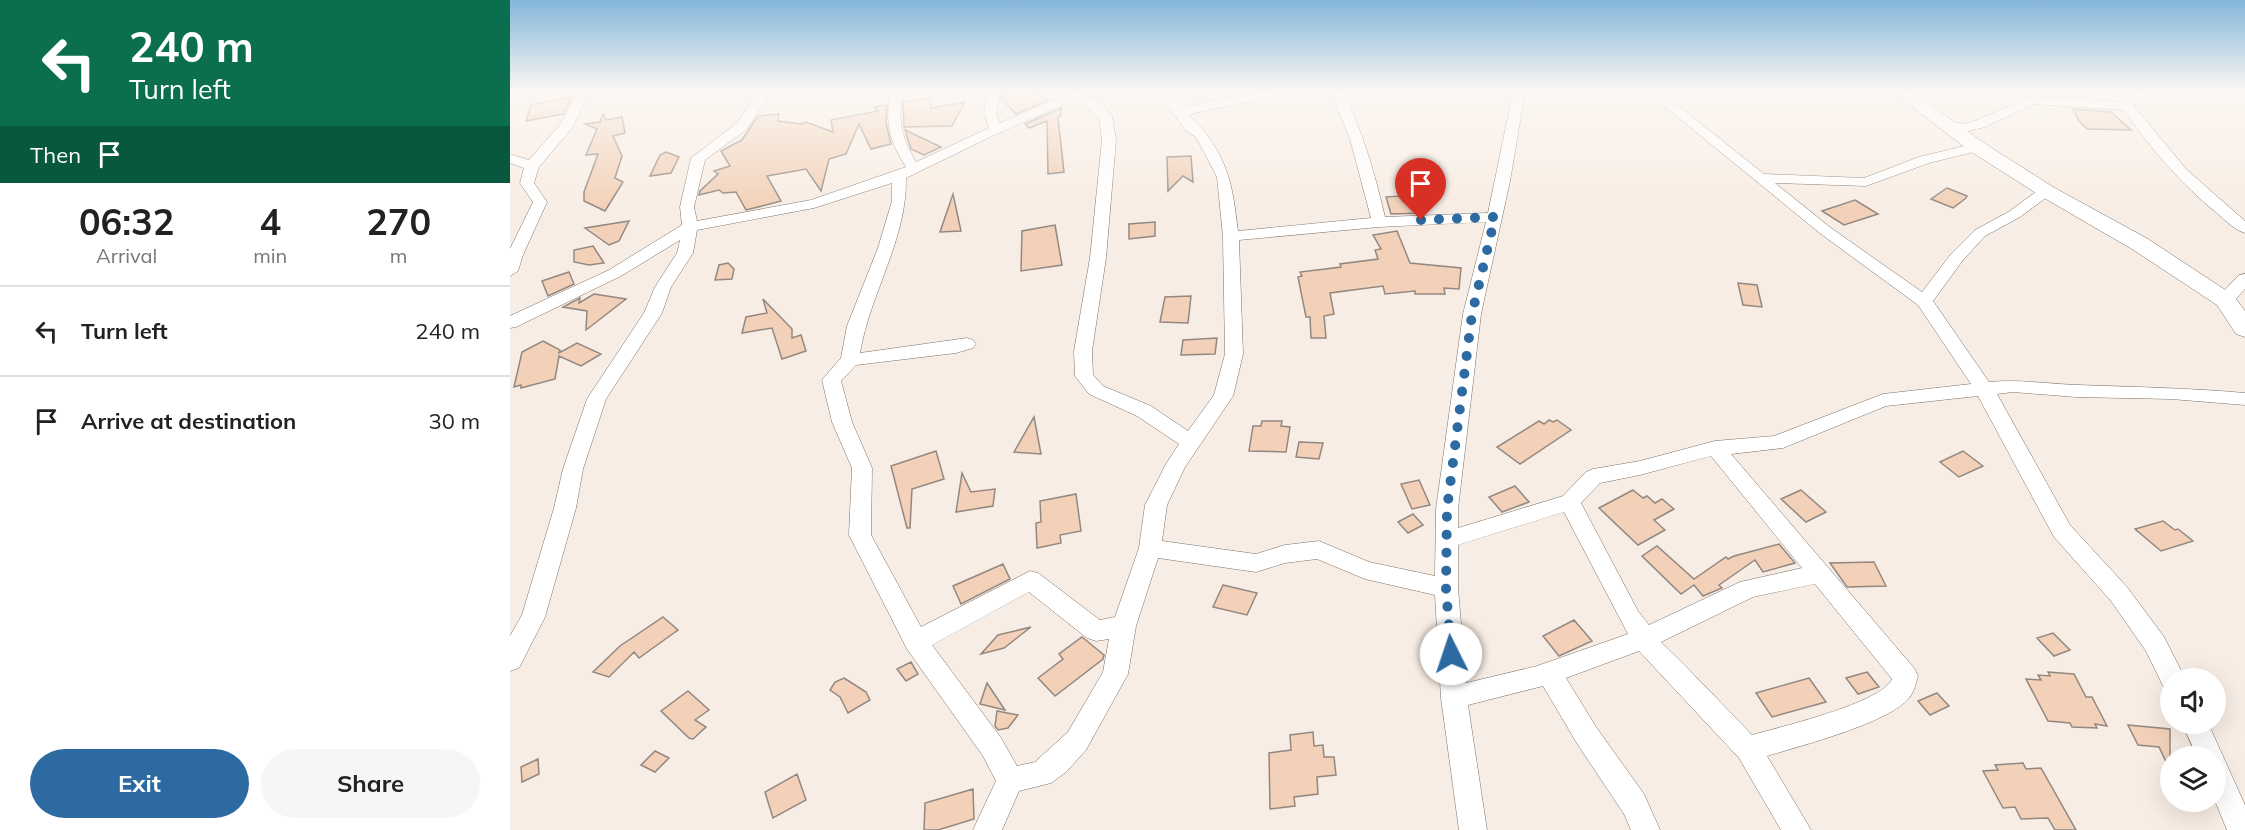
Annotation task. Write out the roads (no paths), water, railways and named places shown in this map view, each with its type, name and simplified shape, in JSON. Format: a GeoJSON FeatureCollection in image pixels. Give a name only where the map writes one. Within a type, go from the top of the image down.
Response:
{"type":"FeatureCollection","features":[{"type":"Feature","properties":{"kind":"street"},"geometry":{"type":"LineString","coordinates":[[510,272],[515,255],[540,202],[527,183],[532,166],[563,131]]}},
{"type":"Feature","properties":{"kind":"street"},"geometry":{"type":"LineString","coordinates":[[510,660],[532,617],[565,508],[573,469],[597,399],[653,313],[663,287],[685,253],[690,227],[687,207],[698,158],[735,131]]}},
{"type":"Feature","properties":{"kind":"street"},"geometry":{"type":"LineString","coordinates":[[893,131],[906,172],[899,201],[886,248],[856,326],[850,360],[831,380],[842,422],[862,468],[860,535],[916,642],[992,747],[1010,780]]}},
{"type":"Feature","properties":{"kind":"street"},"geometry":{"type":"LineString","coordinates":[[510,323],[615,273],[690,227],[814,204],[906,172],[994,131]]}},
{"type":"Feature","properties":{"kind":"street"},"geometry":{"type":"LineString","coordinates":[[1108,131],[1110,140],[1098,258],[1083,351],[1084,376],[1096,390],[1144,411],[1192,443]]}},
{"type":"Feature","properties":{"kind":"street"},"geometry":{"type":"LineString","coordinates":[[1010,780],[1041,774],[1056,763],[1077,741],[1115,674],[1124,626],[1150,548],[1156,505],[1176,464],[1223,396],[1234,354],[1231,236],[1224,177],[1201,135],[1195,131]]}},
{"type":"Feature","properties":{"kind":"street"},"geometry":{"type":"LineString","coordinates":[[1354,131],[1371,184],[1379,222]]}},
{"type":"Feature","properties":{"kind":"street"},"geometry":{"type":"LineString","coordinates":[[1473,830],[1454,698],[1446,588],[1447,509],[1472,314],[1495,217],[1512,131]]}},
{"type":"Feature","properties":{"kind":"street"},"geometry":{"type":"LineString","coordinates":[[1701,131],[1826,231],[1924,301],[1985,390],[2008,436],[2062,531],[2119,594],[2155,644],[2167,668]]}},
{"type":"Feature","properties":{"kind":"street"},"geometry":{"type":"LineString","coordinates":[[1956,131],[2046,191],[2140,244],[2225,300],[2245,329]]}},
{"type":"Feature","properties":{"kind":"street"},"geometry":{"type":"LineString","coordinates":[[2144,131],[2166,159],[2215,206],[2245,228]]}},
{"type":"Feature","properties":{"kind":"street"},"geometry":{"type":"LineString","coordinates":[[1759,178],[1866,182],[1924,160],[1977,147]]}},
{"type":"Feature","properties":{"kind":"street"},"geometry":{"type":"LineString","coordinates":[[510,158],[532,166]]}},
{"type":"Feature","properties":{"kind":"street"},"geometry":{"type":"LineString","coordinates":[[1924,301],[1957,257],[1980,233],[2015,214],[2046,191]]}},
{"type":"Feature","properties":{"kind":"street"},"geometry":{"type":"LineString","coordinates":[[1231,236],[1379,222],[1495,217]]}},
{"type":"Feature","properties":{"kind":"street"},"geometry":{"type":"LineString","coordinates":[[2225,300],[2245,279]]}},
{"type":"Feature","properties":{"kind":"street"},"geometry":{"type":"LineString","coordinates":[[850,360],[967,344]]}},
{"type":"Feature","properties":{"kind":"street"},"geometry":{"type":"LineString","coordinates":[[1446,540],[1570,502],[1593,477],[1640,468],[1715,448],[1776,443],[1883,400],[2013,386],[2076,391],[2171,393],[2245,399]]}},
{"type":"Feature","properties":{"kind":"street"},"geometry":{"type":"LineString","coordinates":[[1715,448],[1905,676],[1901,690],[1881,704],[1844,719],[1748,749]]}},
{"type":"Feature","properties":{"kind":"street"},"geometry":{"type":"LineString","coordinates":[[1570,502],[1630,618],[1645,638],[1748,749],[1797,830]]}},
{"type":"Feature","properties":{"kind":"street"},"geometry":{"type":"LineString","coordinates":[[1150,548],[1256,563],[1285,554],[1319,550],[1365,570],[1446,588]]}},
{"type":"Feature","properties":{"kind":"street"},"geometry":{"type":"LineString","coordinates":[[1454,698],[1484,687],[1535,678],[1645,638],[1748,589],[1818,574]]}},
{"type":"Feature","properties":{"kind":"street"},"geometry":{"type":"LineString","coordinates":[[916,642],[1030,580],[1096,631],[1124,626]]}},
{"type":"Feature","properties":{"kind":"street"},"geometry":{"type":"LineString","coordinates":[[1549,673],[1587,736],[1634,804],[1646,830]]}},
{"type":"Feature","properties":{"kind":"street"},"geometry":{"type":"LineString","coordinates":[[987,830],[1010,780]]}},
{"type":"Feature","properties":{"kind":"street"},"geometry":{"type":"LineString","coordinates":[[2226,793],[2241,830]]}}]}
